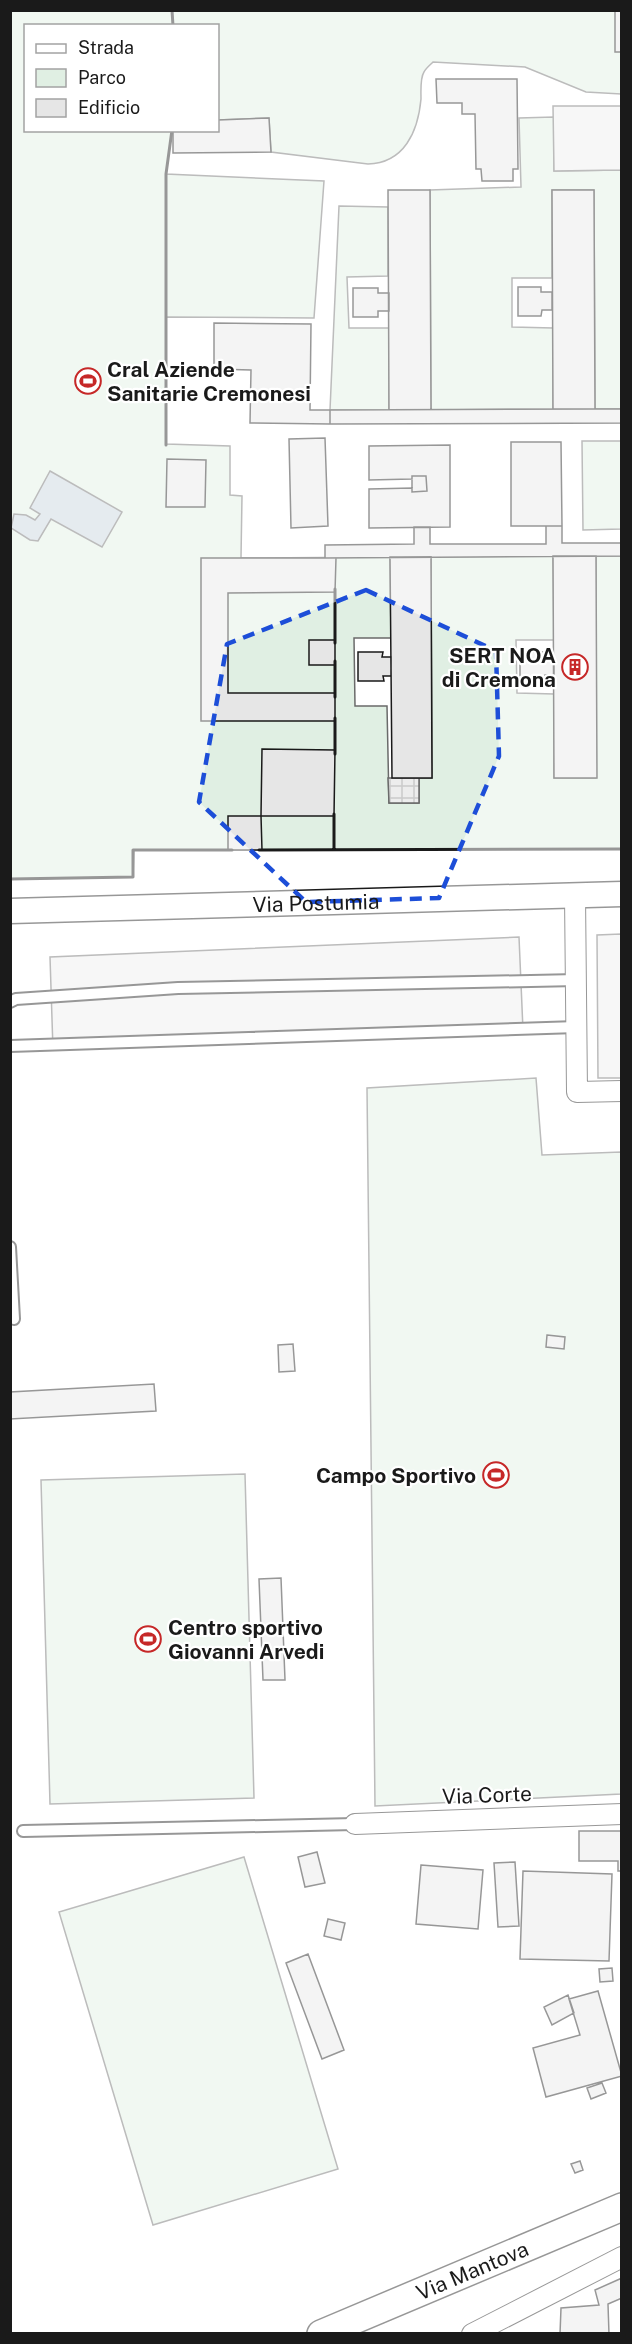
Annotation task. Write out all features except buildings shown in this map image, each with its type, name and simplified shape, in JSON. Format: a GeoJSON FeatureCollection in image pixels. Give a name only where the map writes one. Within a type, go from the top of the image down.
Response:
{"type":"FeatureCollection","features":[{"type":"Feature","properties":{"kind":"main road","name":"Via Mantova"},"geometry":{"type":"LineString","coordinates":[[321,2334],[621,2207]]}},
{"type":"Feature","properties":{"kind":"street","name":"Via Postumia"},"geometry":{"type":"LineString","coordinates":[[10,911],[621,894]]}},
{"type":"Feature","properties":{"kind":"street"},"geometry":{"type":"LineString","coordinates":[[575,896],[577,1092],[621,1091]]}},
{"type":"Feature","properties":{"kind":"street","name":"Via Corte"},"geometry":{"type":"LineString","coordinates":[[355,1824],[621,1814]]}},
{"type":"Feature","properties":{"kind":"street"},"geometry":{"type":"LineString","coordinates":[[472,2334],[621,2257]]}},
{"type":"Feature","properties":{"kind":"lane"},"geometry":{"type":"LineString","coordinates":[[10,1002],[15,999],[178,988],[577,980]]}},
{"type":"Feature","properties":{"kind":"lane"},"geometry":{"type":"LineString","coordinates":[[10,1046],[577,1027]]}},
{"type":"Feature","properties":{"kind":"lane"},"geometry":{"type":"LineString","coordinates":[[10,1247],[14,1319]]}},
{"type":"Feature","properties":{"kind":"lane"},"geometry":{"type":"LineString","coordinates":[[23,1831],[355,1824]]}},
{"type":"Feature","properties":{"kind":"highlighted area"},"geometry":{"type":"Polygon","coordinates":[[[366,590],[496,651],[499,756],[439,898],[306,902],[199,802],[227,644],[366,590]]]}},
{"type":"Feature","properties":{"kind":"green space"},"geometry":{"type":"Polygon","coordinates":[[[10,11],[621,11],[621,94],[586,92],[525,67],[433,62],[426,69],[421,81],[417,123],[407,144],[391,158],[368,164],[271,152],[269,118],[219,120],[219,24],[24,24],[24,132],[172,132],[166,174],[324,181],[314,318],[166,317],[166,444],[230,446],[230,495],[242,496],[241,558],[390,557],[391,638],[354,638],[355,706],[387,706],[389,803],[419,803],[419,778],[432,778],[431,557],[553,556],[554,640],[516,640],[517,693],[554,694],[554,778],[596,778],[596,556],[621,556],[621,849],[134,850],[133,877],[11,879],[10,11]]]}},
{"type":"Feature","properties":{"kind":"green space"},"geometry":{"type":"Polygon","coordinates":[[[554,117],[554,171],[621,170],[621,409],[595,409],[594,190],[552,190],[552,278],[512,278],[512,327],[553,328],[553,409],[431,410],[430,190],[521,187],[519,118],[554,117]]]}},
{"type":"Feature","properties":{"kind":"green space"},"geometry":{"type":"Polygon","coordinates":[[[339,206],[388,207],[388,276],[347,277],[349,328],[389,328],[389,410],[330,410],[339,206]]]}},
{"type":"Feature","properties":{"kind":"green space"},"geometry":{"type":"Polygon","coordinates":[[[582,441],[621,441],[621,529],[583,530],[582,441]]]}},
{"type":"Feature","properties":{"kind":"green space","name":"Campo Sportivo"},"geometry":{"type":"Polygon","coordinates":[[[536,1078],[542,1155],[621,1152],[621,1794],[375,1806],[367,1088],[536,1078]]]}},
{"type":"Feature","properties":{"kind":"green space","name":"Centro sportivo Giovanni Arvedi"},"geometry":{"type":"Polygon","coordinates":[[[245,1474],[254,1798],[50,1804],[41,1480],[245,1474]]]}},
{"type":"Feature","properties":{"kind":"green space"},"geometry":{"type":"Polygon","coordinates":[[[244,1857],[338,2169],[153,2225],[59,1912],[244,1857]]]}},
{"type":"Feature","properties":{"kind":"shaded area"},"geometry":{"type":"Polygon","coordinates":[[[553,106],[621,106],[621,170],[554,171],[553,106]]]}},
{"type":"Feature","properties":{"kind":"shaded area"},"geometry":{"type":"Polygon","coordinates":[[[50,471],[122,512],[102,547],[51,519],[38,541],[30,540],[11,528],[14,514],[26,515],[35,520],[40,514],[30,508],[50,471]]]}},
{"type":"Feature","properties":{"kind":"shaded area"},"geometry":{"type":"Polygon","coordinates":[[[388,778],[419,778],[419,803],[389,803],[388,778]]]}},
{"type":"Feature","properties":{"kind":"shaded area"},"geometry":{"type":"Polygon","coordinates":[[[621,934],[621,1078],[598,1078],[597,935],[621,934]]]}},
{"type":"Feature","properties":{"kind":"shaded area"},"geometry":{"type":"Polygon","coordinates":[[[519,937],[523,1030],[53,1050],[50,957],[519,937]]]}},
{"type":"Feature","properties":{"kind":"wall"},"geometry":{"type":"LineString","coordinates":[[172,10],[173,24]]}},
{"type":"Feature","properties":{"kind":"wall"},"geometry":{"type":"LineString","coordinates":[[166,445],[166,174],[172,132]]}},
{"type":"Feature","properties":{"kind":"wall"},"geometry":{"type":"LineString","coordinates":[[335,589],[335,643]]}},
{"type":"Feature","properties":{"kind":"wall"},"geometry":{"type":"LineString","coordinates":[[335,661],[335,697]]}},
{"type":"Feature","properties":{"kind":"wall"},"geometry":{"type":"LineString","coordinates":[[335,718],[335,754]]}},
{"type":"Feature","properties":{"kind":"wall"},"geometry":{"type":"LineString","coordinates":[[334,814],[334,850]]}},
{"type":"Feature","properties":{"kind":"wall"},"geometry":{"type":"LineString","coordinates":[[259,850],[622,849]]}},
{"type":"Feature","properties":{"kind":"wall"},"geometry":{"type":"LineString","coordinates":[[10,879],[133,877],[133,850],[232,850]]}},
{"type":"Feature","properties":{"kind":"place","name":"Cral Aziende Sanitarie Cremonesi"},"geometry":{"type":"Point","coordinates":[88,381]}},
{"type":"Feature","properties":{"kind":"place","name":"SERT NOA di Cremona"},"geometry":{"type":"Point","coordinates":[575,667]}},
{"type":"Feature","properties":{"kind":"place","name":"Campo Sportivo"},"geometry":{"type":"Point","coordinates":[496,1475]}},
{"type":"Feature","properties":{"kind":"place","name":"Centro sportivo Giovanni Arvedi"},"geometry":{"type":"Point","coordinates":[148,1639]}}]}
